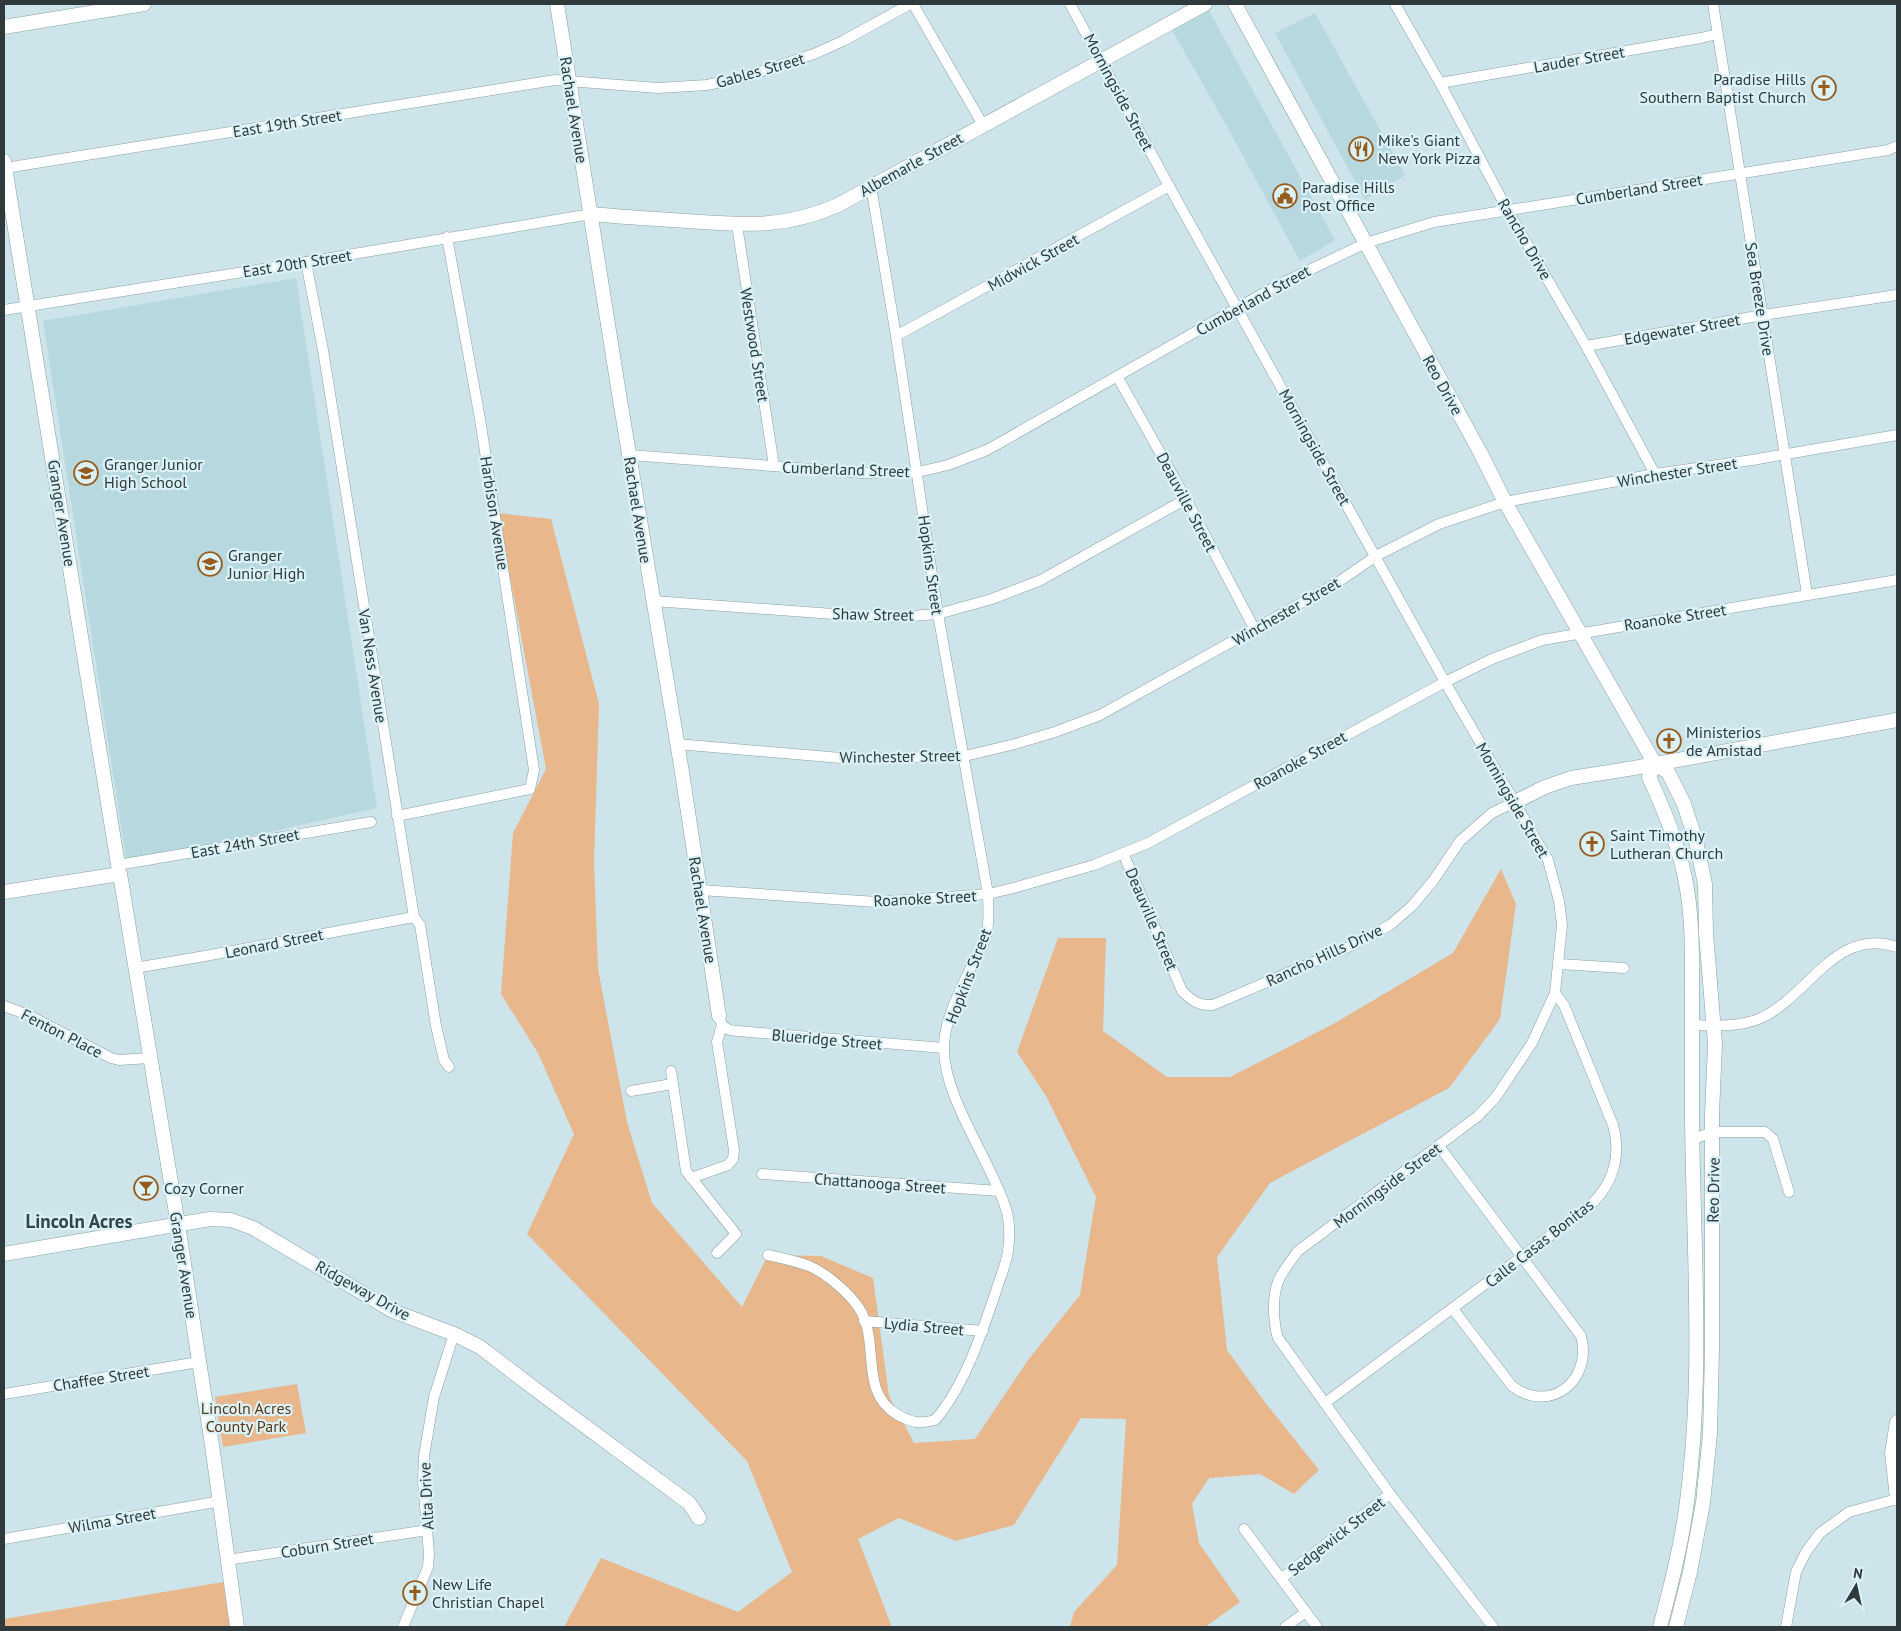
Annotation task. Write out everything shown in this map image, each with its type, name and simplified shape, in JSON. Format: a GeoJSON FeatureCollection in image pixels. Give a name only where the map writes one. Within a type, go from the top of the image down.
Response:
{"type":"FeatureCollection","features":[{"type":"Feature","properties":{"kind":"street"},"geometry":{"type":"LineString","coordinates":[[4,27],[144,4]]}},
{"type":"Feature","properties":{"kind":"street","name":"Rachael Avenue"},"geometry":{"type":"LineString","coordinates":[[557,4],[721,1021]]}},
{"type":"Feature","properties":{"kind":"street"},"geometry":{"type":"LineString","coordinates":[[911,4],[983,125]]}},
{"type":"Feature","properties":{"kind":"street","name":"Gables Street"},"geometry":{"type":"LineString","coordinates":[[569,81],[658,88],[706,85],[741,78],[814,54],[843,41],[911,4]]}},
{"type":"Feature","properties":{"kind":"street","name":"Morningside Street"},"geometry":{"type":"LineString","coordinates":[[1070,4],[1445,682],[1548,860],[1559,901],[1562,925],[1555,993],[1532,1043],[1496,1097],[1478,1116],[1298,1250],[1281,1273],[1274,1294],[1275,1330],[1278,1338],[1390,1494],[1493,1627]]}},
{"type":"Feature","properties":{"kind":"street","name":"Albemarle Street"},"geometry":{"type":"LineString","coordinates":[[591,214],[737,224],[768,224],[798,219],[825,210],[1205,4]]}},
{"type":"Feature","properties":{"kind":"street","name":"Reo Drive"},"geometry":{"type":"LineString","coordinates":[[1235,4],[1480,452],[1505,502],[1655,764],[1668,772],[1684,804],[1696,841],[1705,884],[1706,933],[1715,1044],[1710,1434],[1703,1503],[1690,1572],[1676,1627]]}},
{"type":"Feature","properties":{"kind":"street","name":"Rancho Drive"},"geometry":{"type":"LineString","coordinates":[[1395,4],[1440,83],[1507,210],[1586,346],[1655,474]]}},
{"type":"Feature","properties":{"kind":"street","name":"Sea Breeze Drive"},"geometry":{"type":"LineString","coordinates":[[1712,4],[1807,594]]}},
{"type":"Feature","properties":{"kind":"street","name":"Lauder Street"},"geometry":{"type":"LineString","coordinates":[[1440,83],[1717,34]]}},
{"type":"Feature","properties":{"kind":"street","name":"East 19th Street"},"geometry":{"type":"LineString","coordinates":[[4,165],[546,81],[569,81]]}},
{"type":"Feature","properties":{"kind":"street","name":"Cumberland Street"},"geometry":{"type":"LineString","coordinates":[[630,455],[863,473],[918,472],[948,464],[986,450],[1278,284],[1366,242],[1434,222],[1888,150],[1897,146]]}},
{"type":"Feature","properties":{"kind":"street","name":"Granger Avenue"},"geometry":{"type":"LineString","coordinates":[[4,165],[178,1225],[221,1501],[237,1627]]}},
{"type":"Feature","properties":{"kind":"street","name":"Hopkins Street"},"geometry":{"type":"LineString","coordinates":[[768,1255],[810,1267],[833,1282],[850,1297],[860,1310],[870,1338],[873,1383],[879,1397],[895,1414],[918,1424],[935,1420],[952,1397],[983,1331],[1008,1252],[1009,1238],[1006,1207],[957,1104],[946,1069],[944,1048],[952,1012],[986,937],[989,920],[988,894],[938,614],[918,472],[871,186]]}},
{"type":"Feature","properties":{"kind":"street","name":"Midwick Street"},"geometry":{"type":"LineString","coordinates":[[896,336],[1170,186]]}},
{"type":"Feature","properties":{"kind":"street","name":"East 20th Street"},"geometry":{"type":"LineString","coordinates":[[4,310],[591,214]]}},
{"type":"Feature","properties":{"kind":"street","name":"Westwood Street"},"geometry":{"type":"LineString","coordinates":[[737,224],[774,466]]}},
{"type":"Feature","properties":{"kind":"street","name":"Harbison Avenue"},"geometry":{"type":"LineString","coordinates":[[397,816],[530,789],[534,770],[480,418],[447,237]]}},
{"type":"Feature","properties":{"kind":"street","name":"Van Ness Avenue"},"geometry":{"type":"LineString","coordinates":[[306,262],[323,350],[414,916],[420,925],[436,1026],[444,1060],[449,1067]]}},
{"type":"Feature","properties":{"kind":"street","name":"Edgewater Street"},"geometry":{"type":"LineString","coordinates":[[1586,346],[1763,315],[1897,295]]}},
{"type":"Feature","properties":{"kind":"street","name":"Deauville Street"},"geometry":{"type":"LineString","coordinates":[[1117,376],[1186,499],[1255,630]]}},
{"type":"Feature","properties":{"kind":"street","name":"Winchester Street"},"geometry":{"type":"LineString","coordinates":[[677,744],[852,759],[964,756],[1030,740],[1100,715],[1337,583],[1376,556],[1439,524],[1505,502],[1655,474],[1897,436]]}},
{"type":"Feature","properties":{"kind":"street","name":"Shaw Street"},"geometry":{"type":"LineString","coordinates":[[653,601],[861,616],[896,617],[938,614],[992,599],[1041,580],[1186,499]]}},
{"type":"Feature","properties":{"kind":"street","name":"Roanoke Street"},"geometry":{"type":"LineString","coordinates":[[700,890],[877,902],[988,894],[1094,865],[1163,836],[1445,682],[1492,659],[1542,640],[1897,580]]}},
{"type":"Feature","properties":{"kind":"street","name":"Rancho Hills Drive"},"geometry":{"type":"LineString","coordinates":[[1180,985],[1182,991],[1192,1001],[1204,1006],[1213,1004],[1353,945],[1390,925],[1412,906],[1433,881],[1460,841],[1492,813],[1545,787],[1571,778],[1897,720]]}},
{"type":"Feature","properties":{"kind":"street","name":"Reo Drive"},"geometry":{"type":"LineString","coordinates":[[1655,764],[1649,777],[1666,813],[1677,847],[1688,897],[1692,935],[1696,1270],[1694,1435],[1687,1502],[1675,1569],[1660,1627]]}},
{"type":"Feature","properties":{"kind":"street","name":"East 24th Street"},"geometry":{"type":"LineString","coordinates":[[4,892],[371,822]]}},
{"type":"Feature","properties":{"kind":"street","name":"Deauville Street"},"geometry":{"type":"LineString","coordinates":[[1123,853],[1180,985]]}},
{"type":"Feature","properties":{"kind":"street","name":"Leonard Street"},"geometry":{"type":"LineString","coordinates":[[135,968],[414,916]]}},
{"type":"Feature","properties":{"kind":"street"},"geometry":{"type":"LineString","coordinates":[[1693,1025],[1740,1024],[1760,1019],[1772,1012],[1807,983],[1833,958],[1850,948],[1875,942],[1897,947]]}},
{"type":"Feature","properties":{"kind":"street"},"geometry":{"type":"LineString","coordinates":[[1558,964],[1624,968]]}},
{"type":"Feature","properties":{"kind":"street","name":"Calle Casas Bonitas"},"geometry":{"type":"LineString","coordinates":[[1325,1403],[1594,1202],[1606,1188],[1616,1161],[1617,1143],[1613,1125],[1564,1005],[1555,993]]}},
{"type":"Feature","properties":{"kind":"street","name":"Fenton Place"},"geometry":{"type":"LineString","coordinates":[[4,1006],[28,1015],[111,1058],[119,1060],[150,1058]]}},
{"type":"Feature","properties":{"kind":"street"},"geometry":{"type":"LineString","coordinates":[[691,1178],[728,1165],[733,1160],[734,1150],[717,1042],[721,1021]]}},
{"type":"Feature","properties":{"kind":"street","name":"Blueridge Street"},"geometry":{"type":"LineString","coordinates":[[721,1021],[729,1030],[944,1048]]}},
{"type":"Feature","properties":{"kind":"street"},"geometry":{"type":"LineString","coordinates":[[671,1071],[686,1171],[736,1234],[717,1253]]}},
{"type":"Feature","properties":{"kind":"street"},"geometry":{"type":"LineString","coordinates":[[631,1091],[672,1084]]}},
{"type":"Feature","properties":{"kind":"street"},"geometry":{"type":"LineString","coordinates":[[1693,1139],[1713,1132],[1765,1132],[1773,1139],[1789,1192]]}},
{"type":"Feature","properties":{"kind":"street"},"geometry":{"type":"LineString","coordinates":[[1439,1146],[1581,1336],[1584,1349],[1577,1376],[1556,1393],[1544,1396],[1531,1396],[1518,1390],[1512,1386],[1453,1309]]}},
{"type":"Feature","properties":{"kind":"street","name":"Chattanooga Street"},"geometry":{"type":"LineString","coordinates":[[762,1174],[999,1192]]}},
{"type":"Feature","properties":{"kind":"street","name":"Ridgeway Drive"},"geometry":{"type":"LineString","coordinates":[[4,1254],[210,1220],[231,1220],[253,1228],[393,1311],[480,1346],[542,1395],[688,1503],[699,1518]]}},
{"type":"Feature","properties":{"kind":"street","name":"Lydia Street"},"geometry":{"type":"LineString","coordinates":[[864,1321],[983,1331]]}},
{"type":"Feature","properties":{"kind":"street","name":"Alta Drive"},"geometry":{"type":"LineString","coordinates":[[403,1627],[428,1567],[424,1456],[434,1397],[454,1334]]}},
{"type":"Feature","properties":{"kind":"street","name":"Chaffee Street"},"geometry":{"type":"LineString","coordinates":[[4,1394],[199,1362]]}},
{"type":"Feature","properties":{"kind":"street"},"geometry":{"type":"LineString","coordinates":[[1786,1627],[1796,1572],[1806,1552],[1820,1533],[1849,1512],[1897,1499],[1892,1453],[1897,1422]]}},
{"type":"Feature","properties":{"kind":"street","name":"Sedgewick Street"},"geometry":{"type":"LineString","coordinates":[[1282,1578],[1390,1494]]}},
{"type":"Feature","properties":{"kind":"street","name":"Wilma Street"},"geometry":{"type":"LineString","coordinates":[[4,1539],[221,1501]]}},
{"type":"Feature","properties":{"kind":"street"},"geometry":{"type":"LineString","coordinates":[[1244,1529],[1317,1627]]}},
{"type":"Feature","properties":{"kind":"street","name":"Coburn Street"},"geometry":{"type":"LineString","coordinates":[[227,1560],[428,1530]]}},
{"type":"Feature","properties":{"kind":"street"},"geometry":{"type":"LineString","coordinates":[[1285,1627],[1306,1612]]}},
{"type":"Feature","properties":{"kind":"shaded area"},"geometry":{"type":"Polygon","coordinates":[[[1208,9],[1335,240],[1300,261],[1172,30],[1208,9]]]}},
{"type":"Feature","properties":{"kind":"shaded area"},"geometry":{"type":"Polygon","coordinates":[[[1315,13],[1405,175],[1365,200],[1275,33],[1315,13]]]}},
{"type":"Feature","properties":{"kind":"shaded area","name":"Granger Junior High"},"geometry":{"type":"Polygon","coordinates":[[[296,278],[377,808],[127,864],[43,321],[296,278]]]}},
{"type":"Feature","properties":{"kind":"green space"},"geometry":{"type":"Polygon","coordinates":[[[498,513],[551,519],[599,704],[594,862],[598,969],[627,1122],[652,1203],[742,1307],[768,1255],[821,1256],[873,1278],[889,1396],[914,1443],[975,1439],[1028,1360],[1080,1295],[1096,1197],[1046,1096],[1017,1052],[1058,938],[1106,938],[1103,1031],[1167,1077],[1230,1077],[1335,1023],[1453,953],[1501,869],[1516,904],[1500,1019],[1449,1088],[1270,1183],[1217,1257],[1227,1350],[1264,1401],[1319,1470],[1294,1494],[1260,1474],[1209,1478],[1192,1504],[1199,1543],[1240,1602],[1205,1627],[1070,1627],[1074,1612],[1117,1565],[1126,1419],[1081,1418],[1014,1525],[956,1541],[899,1518],[858,1539],[892,1627],[564,1627],[601,1558],[738,1612],[792,1572],[747,1461],[527,1234],[574,1134],[538,1053],[501,994],[513,833],[546,769],[498,513]]]}},
{"type":"Feature","properties":{"kind":"green space","name":"Lincoln Acres County Park"},"geometry":{"type":"Polygon","coordinates":[[[297,1384],[306,1433],[223,1447],[215,1397],[297,1384]]]}},
{"type":"Feature","properties":{"kind":"green space"},"geometry":{"type":"Polygon","coordinates":[[[223,1582],[231,1627],[4,1627],[4,1619],[223,1582]]]}},
{"type":"Feature","properties":{"kind":"place","name":"Paradise Hills Southern Baptist Church"},"geometry":{"type":"Point","coordinates":[1824,88]}},
{"type":"Feature","properties":{"kind":"place","name":"Mike's Giant New York Pizza"},"geometry":{"type":"Point","coordinates":[1361,149]}},
{"type":"Feature","properties":{"kind":"place","name":"Paradise Hills Post Office"},"geometry":{"type":"Point","coordinates":[1285,196]}},
{"type":"Feature","properties":{"kind":"place","name":"Granger Junior High School"},"geometry":{"type":"Point","coordinates":[86,473]}},
{"type":"Feature","properties":{"kind":"place","name":"Granger Junior High"},"geometry":{"type":"Point","coordinates":[210,564]}},
{"type":"Feature","properties":{"kind":"place","name":"Ministerios de Amistad"},"geometry":{"type":"Point","coordinates":[1669,741]}},
{"type":"Feature","properties":{"kind":"place","name":"Saint Timothy Lutheran Church"},"geometry":{"type":"Point","coordinates":[1592,844]}},
{"type":"Feature","properties":{"kind":"place","name":"Cozy Corner"},"geometry":{"type":"Point","coordinates":[146,1188]}},
{"type":"Feature","properties":{"kind":"place","name":"New Life Christian Chapel"},"geometry":{"type":"Point","coordinates":[415,1593]}},
{"type":"Feature","properties":{"kind":"district","name":"Lincoln Acres"},"geometry":{"type":"Point","coordinates":[79,1221]}}]}
